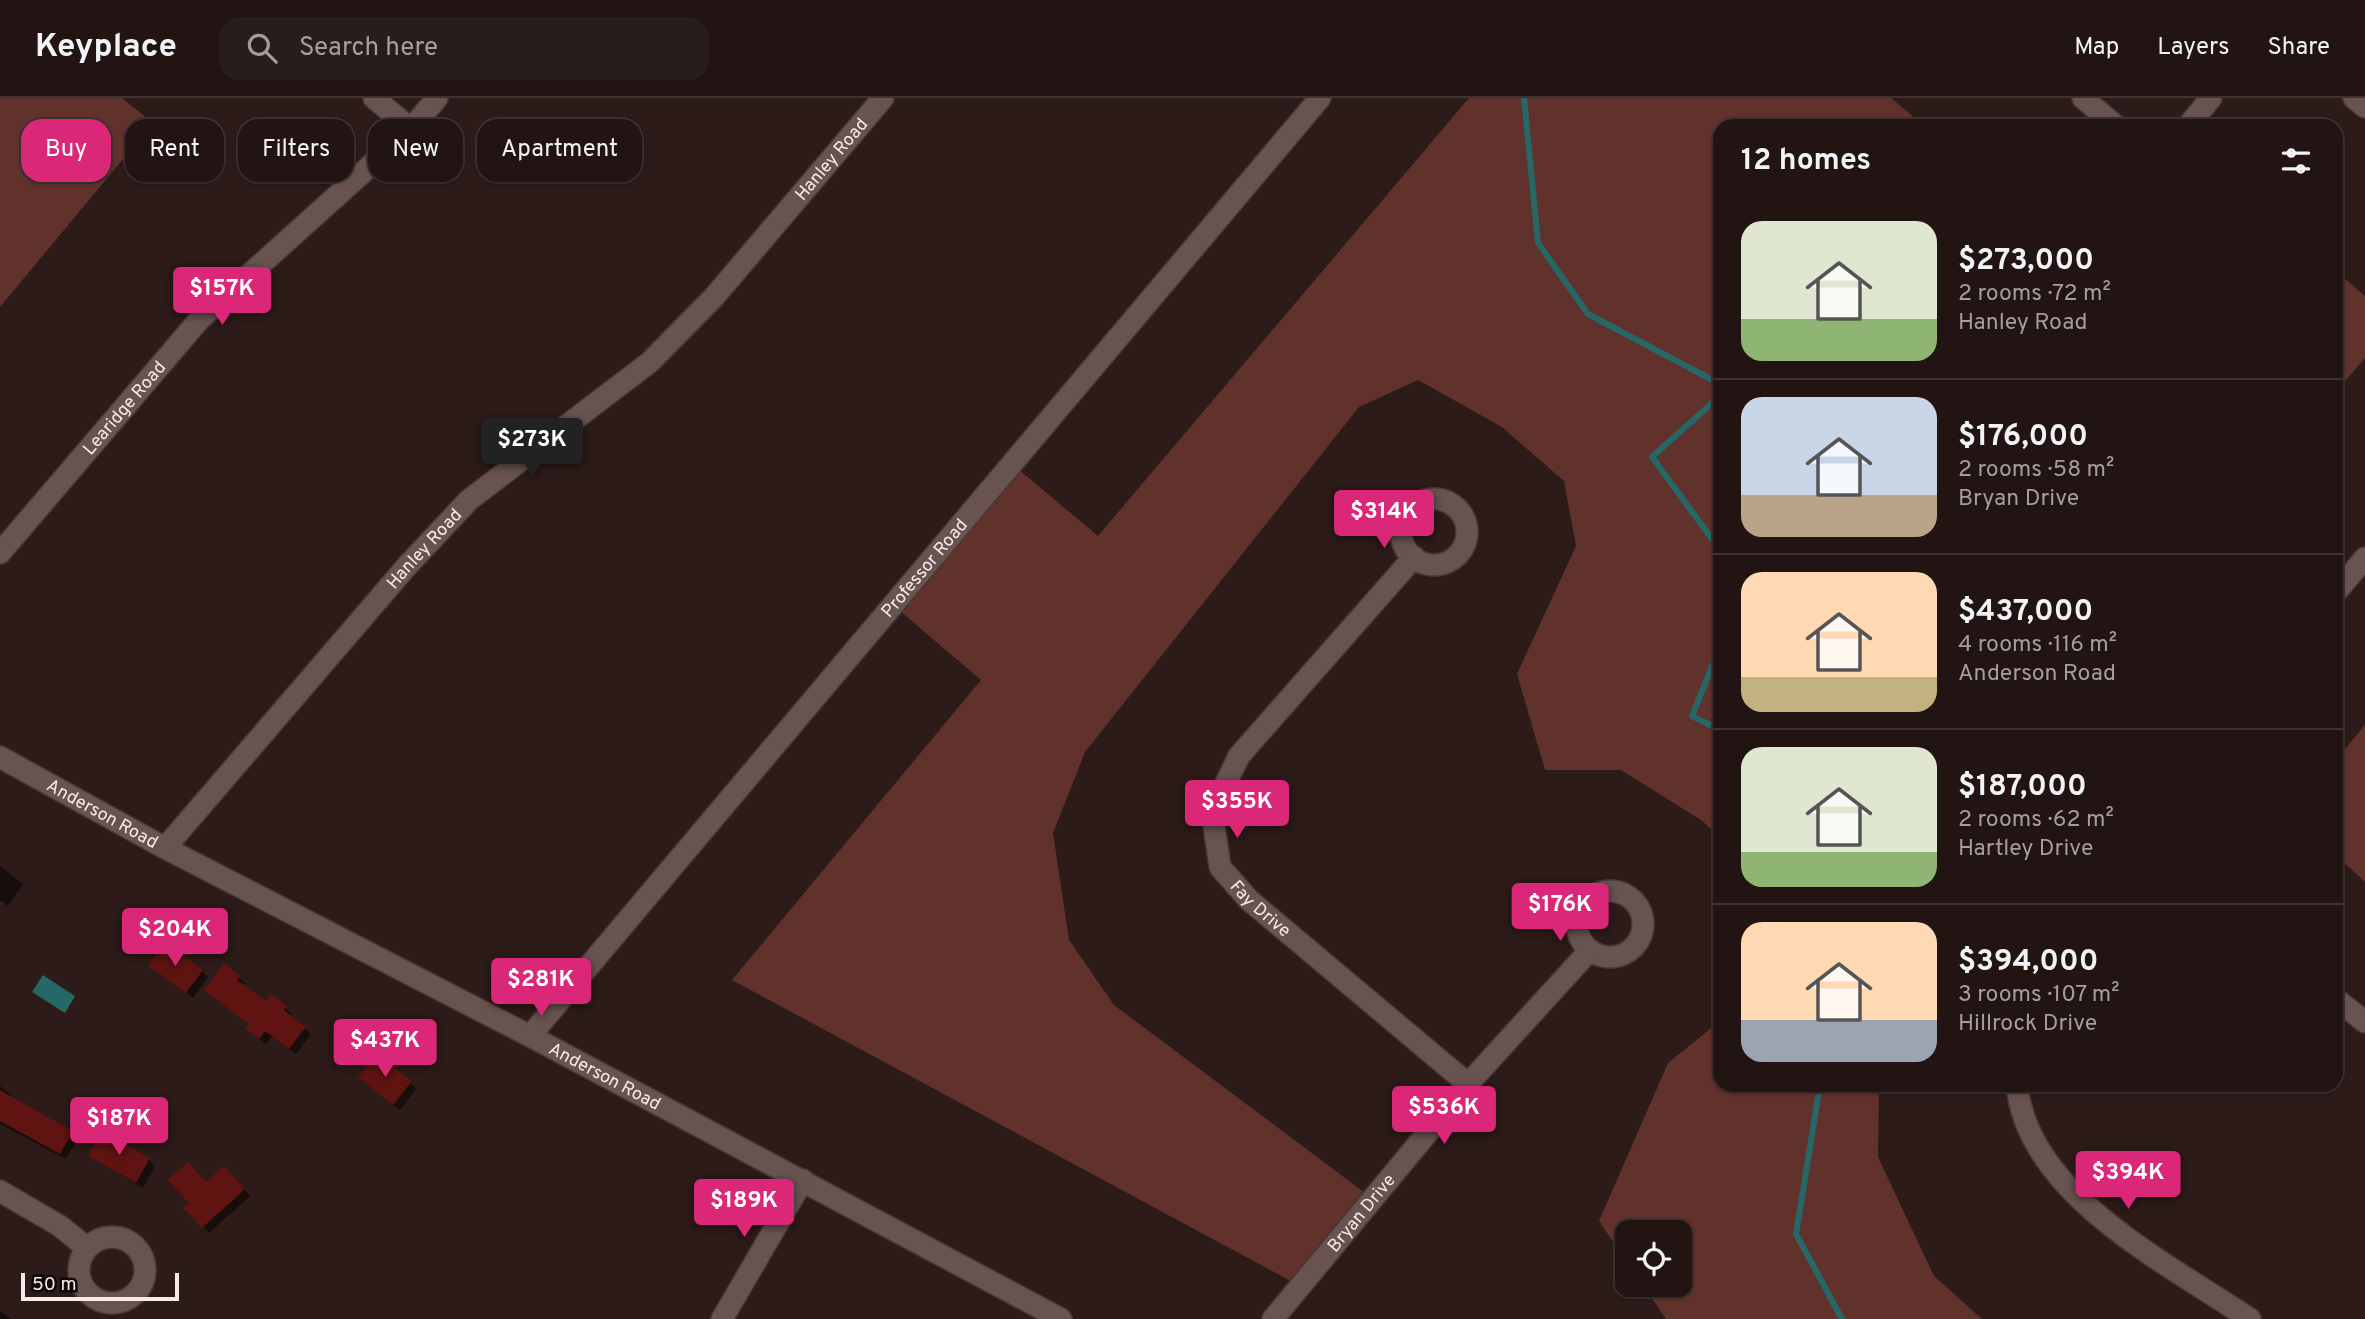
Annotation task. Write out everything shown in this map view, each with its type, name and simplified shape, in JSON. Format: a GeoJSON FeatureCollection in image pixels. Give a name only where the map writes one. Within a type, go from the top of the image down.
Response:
{"type":"FeatureCollection","features":[{"type":"Feature","properties":{"kind":"street"},"geometry":{"type":"LineString","coordinates":[[374,98],[399,119]]}},
{"type":"Feature","properties":{"kind":"street","name":"Learidge Road"},"geometry":{"type":"LineString","coordinates":[[419,119],[437,98]]}},
{"type":"Feature","properties":{"kind":"street","name":"Hanley Road"},"geometry":{"type":"LineString","coordinates":[[165,848],[407,566],[469,500],[650,362],[714,297],[883,98]]}},
{"type":"Feature","properties":{"kind":"street","name":"Professor Road"},"geometry":{"type":"LineString","coordinates":[[530,1036],[1320,98]]}},
{"type":"Feature","properties":{"kind":"street"},"geometry":{"type":"LineString","coordinates":[[2083,98],[2108,119]]}},
{"type":"Feature","properties":{"kind":"street"},"geometry":{"type":"LineString","coordinates":[[2194,119],[2211,98]]}},
{"type":"Feature","properties":{"kind":"street"},"geometry":{"type":"LineString","coordinates":[[2354,98],[2365,107]]}},
{"type":"Feature","properties":{"kind":"street","name":"Learidge Road"},"geometry":{"type":"LineString","coordinates":[[0,553],[199,320],[368,168]]}},
{"type":"Feature","properties":{"kind":"street","name":"Fay Drive"},"geometry":{"type":"LineString","coordinates":[[1414,557],[1239,756],[1212,812],[1220,867],[1249,900],[1468,1084]]}},
{"type":"Feature","properties":{"kind":"street"},"geometry":{"type":"LineString","coordinates":[[2343,584],[2365,558]]}},
{"type":"Feature","properties":{"kind":"street","name":"Anderson Road"},"geometry":{"type":"LineString","coordinates":[[0,757],[165,848],[530,1036],[1061,1319]]}},
{"type":"Feature","properties":{"kind":"street","name":"Bryan Drive"},"geometry":{"type":"LineString","coordinates":[[1272,1319],[1468,1084],[1590,950]]}},
{"type":"Feature","properties":{"kind":"street"},"geometry":{"type":"LineString","coordinates":[[2343,1005],[2365,1022]]}},
{"type":"Feature","properties":{"kind":"street"},"geometry":{"type":"LineString","coordinates":[[2018,1092],[2019,1107],[2041,1157],[2095,1215],[2250,1319]]}},
{"type":"Feature","properties":{"kind":"street"},"geometry":{"type":"LineString","coordinates":[[722,1319],[803,1180]]}},
{"type":"Feature","properties":{"kind":"street"},"geometry":{"type":"LineString","coordinates":[[0,1191],[60,1226],[87,1248]]}},
{"type":"Feature","properties":{"kind":"shaded area"},"geometry":{"type":"Polygon","coordinates":[[[0,98],[122,98],[148,119],[125,119],[125,157],[111,174],[111,119],[21,119],[21,182],[104,182],[0,307],[0,98]]]}},
{"type":"Feature","properties":{"kind":"shaded area"},"geometry":{"type":"Polygon","coordinates":[[[1469,98],[1891,98],[1916,119],[1713,119],[1713,831],[1701,820],[1621,770],[1545,770],[1517,674],[1576,546],[1564,481],[1502,427],[1418,380],[1359,407],[1085,752],[1053,833],[1069,940],[1114,1005],[1373,1199],[1300,1286],[732,980],[981,680],[893,605],[1012,464],[1098,536],[1469,98]]]}},
{"type":"Feature","properties":{"kind":"shaded area"},"geometry":{"type":"Polygon","coordinates":[[[2343,277],[2365,296],[2365,358],[2343,384],[2343,277]]]}},
{"type":"Feature","properties":{"kind":"shaded area"},"geometry":{"type":"Polygon","coordinates":[[[2365,725],[2365,882],[2343,862],[2343,752],[2365,725]]]}},
{"type":"Feature","properties":{"kind":"shaded area"},"geometry":{"type":"Polygon","coordinates":[[[1713,1027],[1713,1092],[1879,1092],[1878,1157],[1934,1276],[1982,1319],[1666,1319],[1651,1297],[1692,1297],[1692,1220],[1615,1220],[1615,1245],[1599,1221],[1668,1063],[1713,1027]]]}},
{"type":"Feature","properties":{"kind":"water"},"geometry":{"type":"Polygon","coordinates":[[[43,975],[75,996],[65,1013],[32,992],[43,975]]]}},
{"type":"Feature","properties":{"kind":"building"},"geometry":{"type":"Polygon","coordinates":[[[165,943],[203,970],[186,993],[148,966],[165,943]]]}},
{"type":"Feature","properties":{"kind":"building"},"geometry":{"type":"Polygon","coordinates":[[[224,963],[240,976],[237,980],[266,1001],[271,994],[287,1006],[284,1010],[306,1027],[289,1049],[265,1031],[259,1039],[245,1029],[249,1024],[204,990],[224,963]]]}},
{"type":"Feature","properties":{"kind":"building"},"geometry":{"type":"Polygon","coordinates":[[[376,1054],[412,1081],[393,1105],[358,1077],[376,1054]]]}},
{"type":"Feature","properties":{"kind":"building"},"geometry":{"type":"Polygon","coordinates":[[[0,1090],[73,1131],[60,1154],[0,1121],[0,1090]]]}},
{"type":"Feature","properties":{"kind":"building"},"geometry":{"type":"Polygon","coordinates":[[[101,1132],[150,1158],[136,1183],[88,1156],[101,1132]]]}},
{"type":"Feature","properties":{"kind":"building"},"geometry":{"type":"Polygon","coordinates":[[[188,1162],[206,1182],[224,1166],[245,1189],[202,1228],[183,1208],[189,1203],[168,1180],[188,1162]]]}},
{"type":"Feature","properties":{"kind":"waterway"},"geometry":{"type":"LineString","coordinates":[[1524,98],[1538,243],[1588,314],[1713,380]]}},
{"type":"Feature","properties":{"kind":"waterway"},"geometry":{"type":"LineString","coordinates":[[1713,402],[1652,457],[1713,540]]}},
{"type":"Feature","properties":{"kind":"waterway"},"geometry":{"type":"LineString","coordinates":[[1713,664],[1692,716],[1713,726]]}},
{"type":"Feature","properties":{"kind":"waterway"},"geometry":{"type":"LineString","coordinates":[[1819,1092],[1796,1234],[1842,1319]]}}]}
